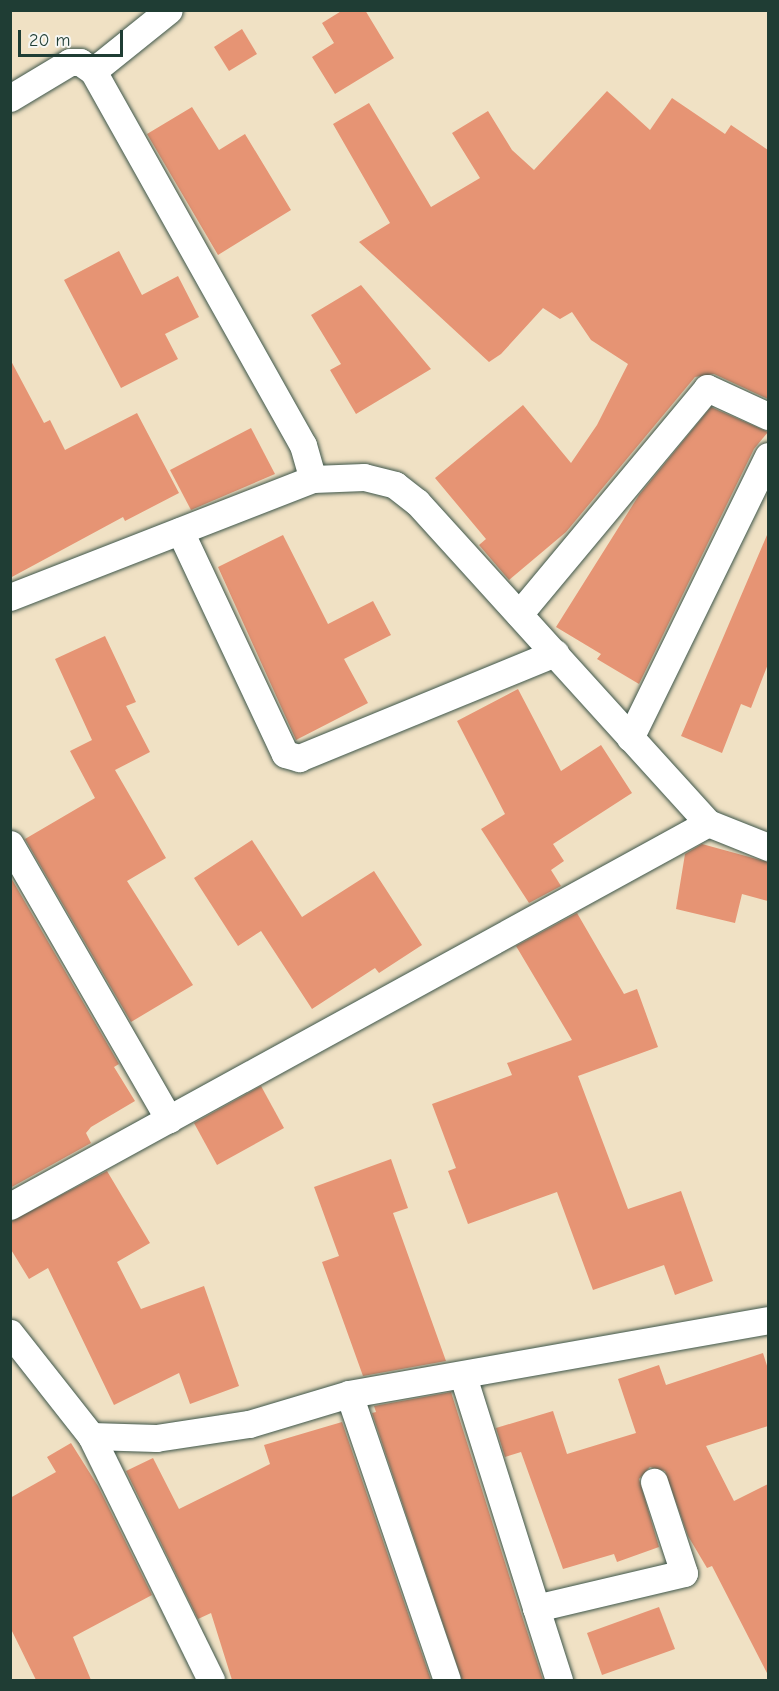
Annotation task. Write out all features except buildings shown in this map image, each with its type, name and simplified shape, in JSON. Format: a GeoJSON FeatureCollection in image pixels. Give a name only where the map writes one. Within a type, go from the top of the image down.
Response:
{"type":"FeatureCollection","features":[{"type":"Feature","properties":{"kind":"street"},"geometry":{"type":"LineString","coordinates":[[93,71],[169,10]]}},
{"type":"Feature","properties":{"kind":"street"},"geometry":{"type":"LineString","coordinates":[[10,98],[70,62],[80,62],[93,71],[303,445],[313,479]]}},
{"type":"Feature","properties":{"kind":"street"},"geometry":{"type":"LineString","coordinates":[[519,614],[707,388],[768,416]]}},
{"type":"Feature","properties":{"kind":"street"},"geometry":{"type":"LineString","coordinates":[[630,738],[768,456]]}},
{"type":"Feature","properties":{"kind":"street"},"geometry":{"type":"LineString","coordinates":[[10,597],[313,479],[364,477],[395,485],[417,502],[708,823],[768,847]]}},
{"type":"Feature","properties":{"kind":"street"},"geometry":{"type":"LineString","coordinates":[[180,531],[285,754],[300,758],[555,652]]}},
{"type":"Feature","properties":{"kind":"street"},"geometry":{"type":"LineString","coordinates":[[10,1206],[708,823]]}},
{"type":"Feature","properties":{"kind":"street"},"geometry":{"type":"LineString","coordinates":[[10,844],[169,1119]]}},
{"type":"Feature","properties":{"kind":"street"},"geometry":{"type":"LineString","coordinates":[[91,1436],[156,1438],[249,1424],[349,1394],[463,1376],[768,1320]]}},
{"type":"Feature","properties":{"kind":"street"},"geometry":{"type":"LineString","coordinates":[[10,1333],[91,1436],[211,1680]]}},
{"type":"Feature","properties":{"kind":"street"},"geometry":{"type":"LineString","coordinates":[[463,1376],[559,1680]]}},
{"type":"Feature","properties":{"kind":"street"},"geometry":{"type":"LineString","coordinates":[[349,1394],[447,1680]]}},
{"type":"Feature","properties":{"kind":"street"},"geometry":{"type":"LineString","coordinates":[[536,1608],[684,1573],[654,1482]]}}]}
